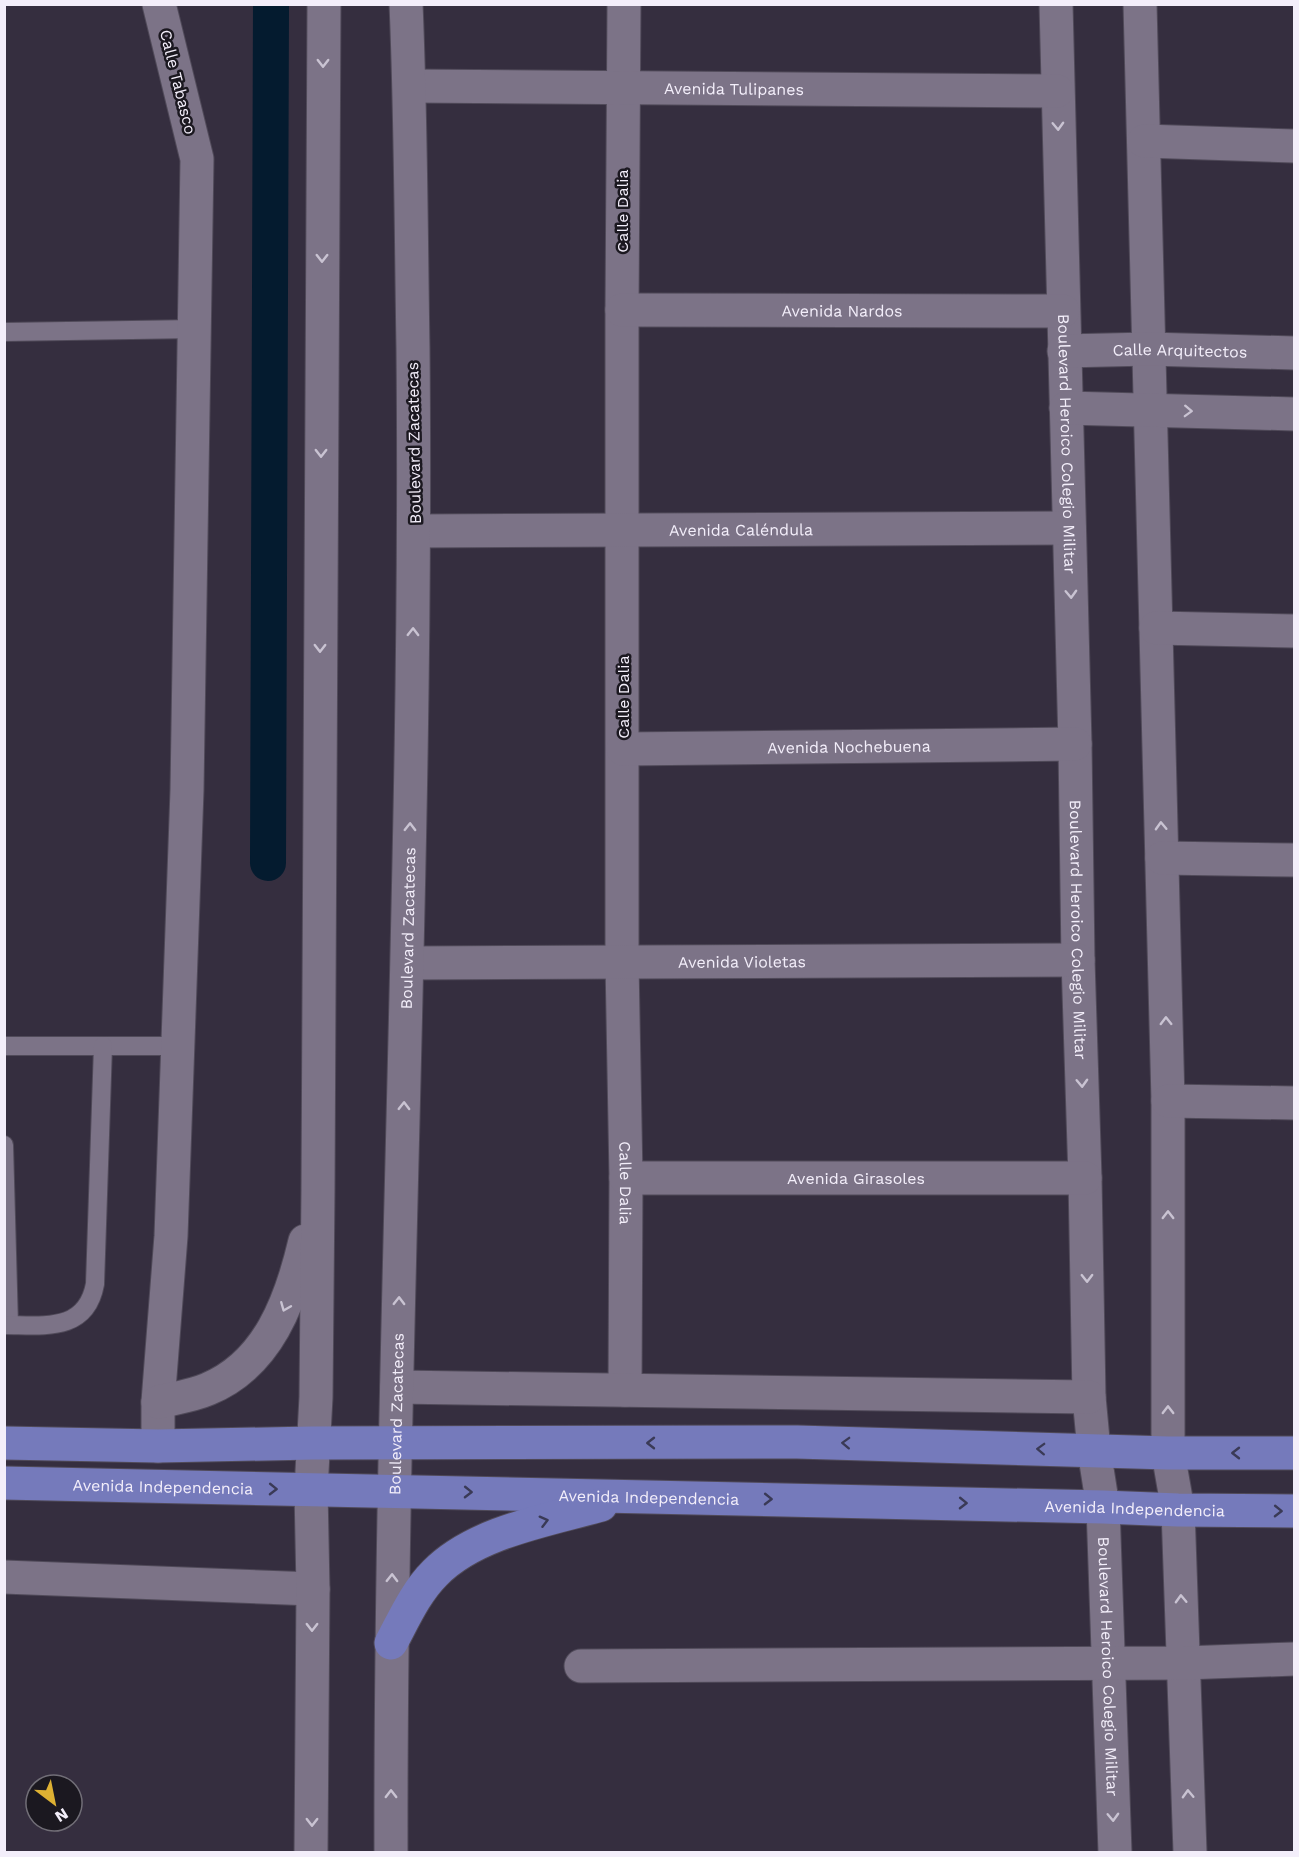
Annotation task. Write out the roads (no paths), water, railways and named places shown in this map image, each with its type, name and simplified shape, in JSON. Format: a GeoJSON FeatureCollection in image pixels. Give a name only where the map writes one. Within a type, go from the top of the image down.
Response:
{"type":"FeatureCollection","features":[{"type":"Feature","properties":{"kind":"main road"},"geometry":{"type":"LineString","coordinates":[[4,1443],[158,1446],[312,1443],[797,1442],[1168,1454],[1294,1453]]}},
{"type":"Feature","properties":{"kind":"main road","name":"Avenida Independencia"},"geometry":{"type":"LineString","coordinates":[[4,1483],[1294,1511]]}},
{"type":"Feature","properties":{"kind":"main road"},"geometry":{"type":"LineString","coordinates":[[391,1643],[415,1597],[435,1572],[460,1553],[492,1538],[534,1523],[636,1496]]}},
{"type":"Feature","properties":{"kind":"street","name":"Calle Tabasco"},"geometry":{"type":"LineString","coordinates":[[158,1446],[158,1402],[171,1236],[188,779],[197,159],[159,4]]}},
{"type":"Feature","properties":{"kind":"street"},"geometry":{"type":"LineString","coordinates":[[311,1852],[313,1589],[311,1490],[316,1397],[318,1190],[324,4]]}},
{"type":"Feature","properties":{"kind":"street","name":"Boulevard Zacatecas"},"geometry":{"type":"LineString","coordinates":[[391,1852],[391,1643],[408,963],[414,531],[410,86],[406,4]]}},
{"type":"Feature","properties":{"kind":"street","name":"Calle Dalia"},"geometry":{"type":"LineString","coordinates":[[624,4],[622,962],[626,1178],[625,1390]]}},
{"type":"Feature","properties":{"kind":"street","name":"Boulevard Heroico Colegio Militar"},"geometry":{"type":"LineString","coordinates":[[1056,4],[1089,1397],[1103,1507],[1115,1852]]}},
{"type":"Feature","properties":{"kind":"street"},"geometry":{"type":"LineString","coordinates":[[1140,4],[1168,1101],[1168,1454],[1178,1510],[1190,1852]]}},
{"type":"Feature","properties":{"kind":"street","name":"Avenida Tulipanes"},"geometry":{"type":"LineString","coordinates":[[410,86],[1057,91]]}},
{"type":"Feature","properties":{"kind":"street"},"geometry":{"type":"LineString","coordinates":[[1144,141],[1294,146]]}},
{"type":"Feature","properties":{"kind":"street","name":"Avenida Nardos"},"geometry":{"type":"LineString","coordinates":[[622,310],[1064,311]]}},
{"type":"Feature","properties":{"kind":"street","name":"Calle Arquitectos"},"geometry":{"type":"LineString","coordinates":[[1065,351],[1149,349],[1294,353]]}},
{"type":"Feature","properties":{"kind":"street"},"geometry":{"type":"LineString","coordinates":[[1066,408],[1294,414]]}},
{"type":"Feature","properties":{"kind":"street","name":"Avenida Caléndula"},"geometry":{"type":"LineString","coordinates":[[414,531],[1069,528]]}},
{"type":"Feature","properties":{"kind":"street"},"geometry":{"type":"LineString","coordinates":[[1156,628],[1294,631]]}},
{"type":"Feature","properties":{"kind":"street","name":"Avenida Nochebuena"},"geometry":{"type":"LineString","coordinates":[[623,749],[1075,744]]}},
{"type":"Feature","properties":{"kind":"street"},"geometry":{"type":"LineString","coordinates":[[1162,858],[1294,860]]}},
{"type":"Feature","properties":{"kind":"street","name":"Avenida Violetas"},"geometry":{"type":"LineString","coordinates":[[408,963],[1078,960]]}},
{"type":"Feature","properties":{"kind":"street"},"geometry":{"type":"LineString","coordinates":[[1168,1101],[1294,1103]]}},
{"type":"Feature","properties":{"kind":"street","name":"Avenida Girasoles"},"geometry":{"type":"LineString","coordinates":[[626,1178],[1085,1178]]}},
{"type":"Feature","properties":{"kind":"street"},"geometry":{"type":"LineString","coordinates":[[158,1402],[209,1389],[236,1373],[258,1353],[281,1317],[297,1277],[318,1190]]}},
{"type":"Feature","properties":{"kind":"street"},"geometry":{"type":"LineString","coordinates":[[397,1387],[1089,1397]]}},
{"type":"Feature","properties":{"kind":"street"},"geometry":{"type":"LineString","coordinates":[[4,1577],[313,1589]]}},
{"type":"Feature","properties":{"kind":"street"},"geometry":{"type":"LineString","coordinates":[[581,1666],[1184,1663],[1294,1659]]}},
{"type":"Feature","properties":{"kind":"lane"},"geometry":{"type":"LineString","coordinates":[[4,332],[195,329]]}},
{"type":"Feature","properties":{"kind":"lane"},"geometry":{"type":"LineString","coordinates":[[4,1046],[178,1047]]}},
{"type":"Feature","properties":{"kind":"lane"},"geometry":{"type":"LineString","coordinates":[[4,1145],[7,1325],[62,1324],[74,1319],[92,1299],[95,1284],[103,1046]]}},
{"type":"Feature","properties":{"kind":"waterway"},"geometry":{"type":"LineString","coordinates":[[268,863],[271,4]]}}]}
